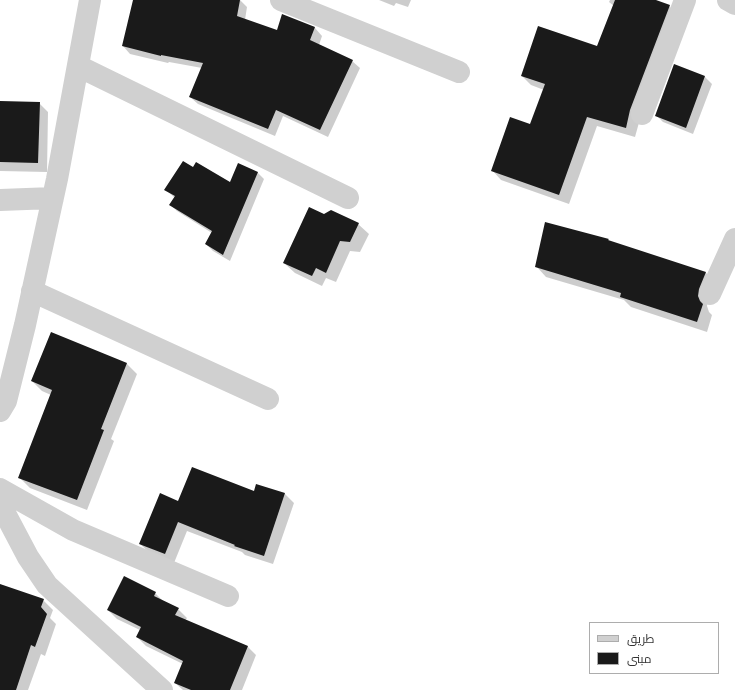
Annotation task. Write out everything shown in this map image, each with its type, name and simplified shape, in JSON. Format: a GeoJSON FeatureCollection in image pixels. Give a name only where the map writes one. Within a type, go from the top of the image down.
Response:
{"type":"FeatureCollection","features":[{"type":"Feature","properties":{"kind":"street"},"geometry":{"type":"LineString","coordinates":[[0,412],[6,401],[53,198],[90,0]]}},
{"type":"Feature","properties":{"kind":"street"},"geometry":{"type":"LineString","coordinates":[[281,0],[459,72]]}},
{"type":"Feature","properties":{"kind":"street"},"geometry":{"type":"LineString","coordinates":[[642,114],[685,0]]}},
{"type":"Feature","properties":{"kind":"street"},"geometry":{"type":"LineString","coordinates":[[728,0],[735,4]]}},
{"type":"Feature","properties":{"kind":"street"},"geometry":{"type":"LineString","coordinates":[[78,66],[348,198]]}},
{"type":"Feature","properties":{"kind":"street"},"geometry":{"type":"LineString","coordinates":[[0,200],[53,198]]}},
{"type":"Feature","properties":{"kind":"street"},"geometry":{"type":"LineString","coordinates":[[710,294],[735,239]]}},
{"type":"Feature","properties":{"kind":"street"},"geometry":{"type":"LineString","coordinates":[[32,291],[268,399]]}},
{"type":"Feature","properties":{"kind":"street"},"geometry":{"type":"LineString","coordinates":[[0,489],[73,530],[228,596]]}},
{"type":"Feature","properties":{"kind":"street"},"geometry":{"type":"LineString","coordinates":[[0,504],[28,557],[47,585],[162,690]]}},
{"type":"Feature","properties":{"kind":"building"},"geometry":{"type":"Polygon","coordinates":[[[133,0],[240,0],[237,16],[277,30],[282,14],[315,27],[310,40],[353,60],[320,130],[276,110],[268,129],[189,97],[203,63],[161,56],[122,46],[133,0]]]}},
{"type":"Feature","properties":{"kind":"building"},"geometry":{"type":"Polygon","coordinates":[[[615,0],[656,0],[670,5],[630,110],[626,128],[587,117],[559,195],[491,171],[510,117],[530,124],[545,84],[521,76],[538,26],[597,46],[615,0]]]}},
{"type":"Feature","properties":{"kind":"building"},"geometry":{"type":"Polygon","coordinates":[[[674,64],[705,76],[686,128],[655,116],[674,64]]]}},
{"type":"Feature","properties":{"kind":"building"},"geometry":{"type":"Polygon","coordinates":[[[0,101],[40,102],[38,163],[0,162],[0,101]]]}},
{"type":"Feature","properties":{"kind":"building"},"geometry":{"type":"Polygon","coordinates":[[[183,161],[193,167],[196,162],[230,182],[238,163],[258,172],[223,255],[205,244],[212,231],[169,205],[175,196],[164,190],[183,161]]]}},
{"type":"Feature","properties":{"kind":"building"},"geometry":{"type":"Polygon","coordinates":[[[309,207],[324,214],[331,210],[359,223],[350,242],[340,241],[326,273],[316,268],[312,276],[283,263],[309,207]]]}},
{"type":"Feature","properties":{"kind":"building"},"geometry":{"type":"Polygon","coordinates":[[[545,222],[609,239],[608,240],[706,272],[699,289],[698,296],[703,304],[697,322],[620,297],[621,293],[535,267],[545,222]]]}},
{"type":"Feature","properties":{"kind":"building"},"geometry":{"type":"Polygon","coordinates":[[[51,332],[127,363],[101,429],[104,430],[77,500],[18,478],[52,390],[31,381],[51,332]]]}},
{"type":"Feature","properties":{"kind":"building"},"geometry":{"type":"Polygon","coordinates":[[[192,467],[254,491],[256,484],[285,493],[264,556],[234,546],[235,545],[178,522],[165,554],[139,544],[160,493],[178,501],[192,467]]]}},
{"type":"Feature","properties":{"kind":"building"},"geometry":{"type":"Polygon","coordinates":[[[124,576],[156,592],[154,596],[179,608],[175,615],[248,646],[230,690],[191,690],[174,683],[183,661],[136,637],[141,627],[107,610],[124,576]]]}},
{"type":"Feature","properties":{"kind":"building"},"geometry":{"type":"Polygon","coordinates":[[[0,584],[44,599],[41,607],[47,614],[35,647],[31,645],[16,690],[0,690],[0,584]]]}}]}
